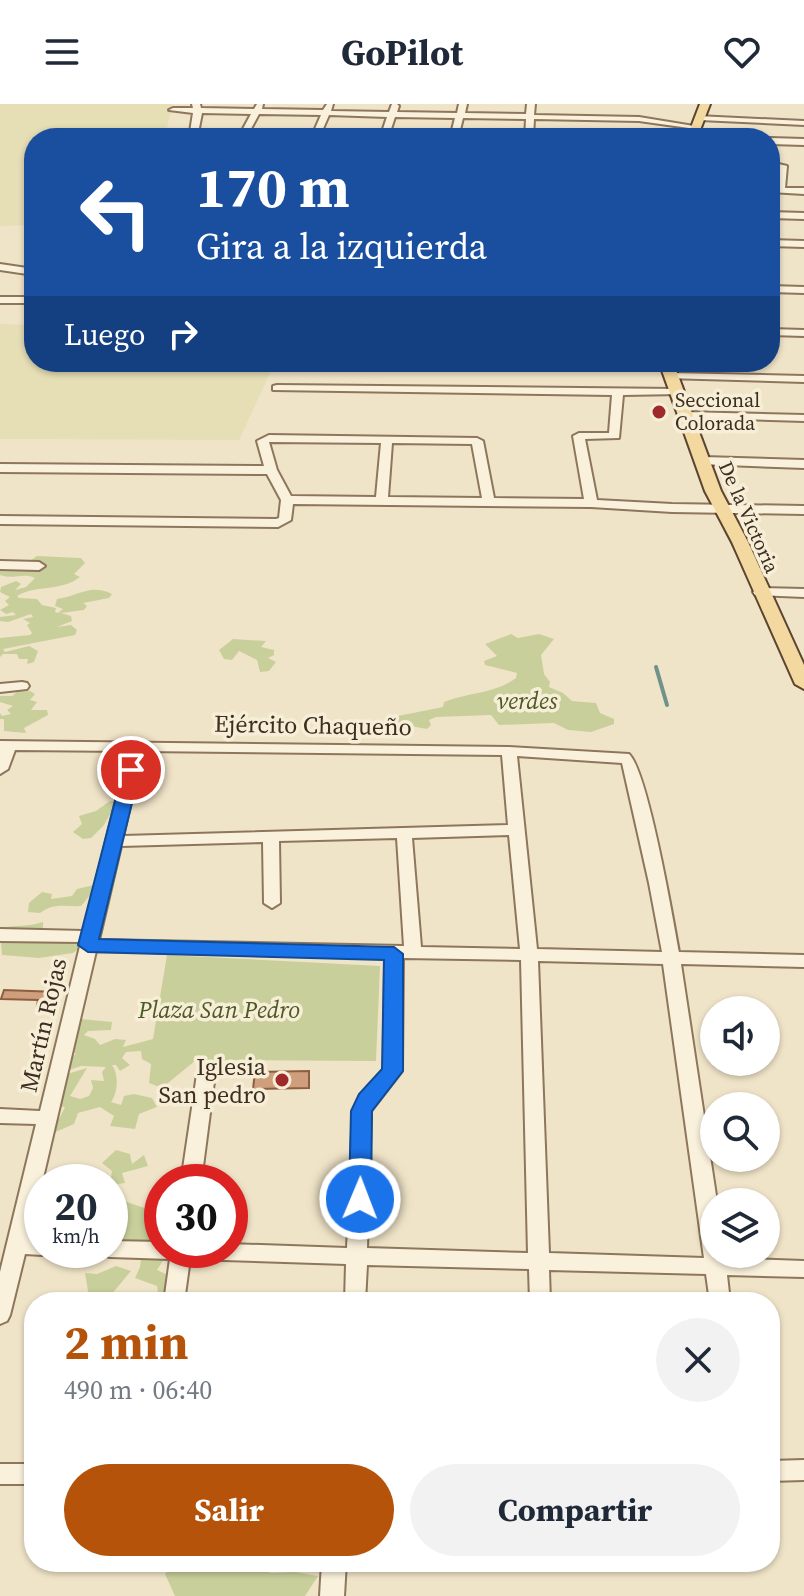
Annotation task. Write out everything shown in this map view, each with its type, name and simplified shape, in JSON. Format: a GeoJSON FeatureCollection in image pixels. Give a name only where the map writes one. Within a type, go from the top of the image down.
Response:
{"type":"FeatureCollection","features":[{"type":"Feature","properties":{"kind":"main road"},"geometry":{"type":"LineString","coordinates":[[696,128],[705,104]]}},
{"type":"Feature","properties":{"kind":"main road","name":"De la Victoria"},"geometry":{"type":"LineString","coordinates":[[669,372],[703,461],[804,684]]}},
{"type":"Feature","properties":{"kind":"street"},"geometry":{"type":"LineString","coordinates":[[387,128],[396,104]]}},
{"type":"Feature","properties":{"kind":"street"},"geometry":{"type":"LineString","coordinates":[[456,128],[463,104]]}},
{"type":"Feature","properties":{"kind":"street"},"geometry":{"type":"LineString","coordinates":[[530,128],[531,104]]}},
{"type":"Feature","properties":{"kind":"street"},"geometry":{"type":"LineString","coordinates":[[595,119],[604,104]]}},
{"type":"Feature","properties":{"kind":"street"},"geometry":{"type":"LineString","coordinates":[[173,110],[197,107],[328,109],[392,115],[639,119],[685,128]]}},
{"type":"Feature","properties":{"kind":"street"},"geometry":{"type":"LineString","coordinates":[[194,128],[197,107]]}},
{"type":"Feature","properties":{"kind":"street"},"geometry":{"type":"LineString","coordinates":[[247,128],[258,108]]}},
{"type":"Feature","properties":{"kind":"street"},"geometry":{"type":"LineString","coordinates":[[319,128],[328,109]]}},
{"type":"Feature","properties":{"kind":"street"},"geometry":{"type":"LineString","coordinates":[[714,128],[799,119]]}},
{"type":"Feature","properties":{"kind":"street"},"geometry":{"type":"LineString","coordinates":[[780,141],[804,142]]}},
{"type":"Feature","properties":{"kind":"street"},"geometry":{"type":"LineString","coordinates":[[780,190],[804,191]]}},
{"type":"Feature","properties":{"kind":"street"},"geometry":{"type":"LineString","coordinates":[[780,215],[804,216]]}},
{"type":"Feature","properties":{"kind":"street"},"geometry":{"type":"LineString","coordinates":[[780,243],[804,244]]}},
{"type":"Feature","properties":{"kind":"street"},"geometry":{"type":"LineString","coordinates":[[0,267],[24,271]]}},
{"type":"Feature","properties":{"kind":"street"},"geometry":{"type":"LineString","coordinates":[[780,286],[792,290]]}},
{"type":"Feature","properties":{"kind":"street"},"geometry":{"type":"LineString","coordinates":[[780,289],[804,290]]}},
{"type":"Feature","properties":{"kind":"street"},"geometry":{"type":"LineString","coordinates":[[0,300],[24,300]]}},
{"type":"Feature","properties":{"kind":"street"},"geometry":{"type":"LineString","coordinates":[[780,332],[804,333]]}},
{"type":"Feature","properties":{"kind":"street"},"geometry":{"type":"LineString","coordinates":[[709,372],[804,379]]}},
{"type":"Feature","properties":{"kind":"street"},"geometry":{"type":"LineString","coordinates":[[277,388],[677,392]]}},
{"type":"Feature","properties":{"kind":"street"},"geometry":{"type":"LineString","coordinates":[[591,503],[579,436],[615,436],[618,391]]}},
{"type":"Feature","properties":{"kind":"street"},"geometry":{"type":"LineString","coordinates":[[685,415],[804,418]]}},
{"type":"Feature","properties":{"kind":"street"},"geometry":{"type":"LineString","coordinates":[[0,520],[273,524],[285,520],[287,500],[271,470],[263,441],[266,438],[477,441],[489,502]]}},
{"type":"Feature","properties":{"kind":"street"},"geometry":{"type":"LineString","coordinates":[[382,500],[387,439]]}},
{"type":"Feature","properties":{"kind":"street"},"geometry":{"type":"LineString","coordinates":[[703,461],[804,464]]}},
{"type":"Feature","properties":{"kind":"street"},"geometry":{"type":"LineString","coordinates":[[0,468],[271,470]]}},
{"type":"Feature","properties":{"kind":"street"},"geometry":{"type":"LineString","coordinates":[[287,500],[591,503],[804,510]]}},
{"type":"Feature","properties":{"kind":"street"},"geometry":{"type":"LineString","coordinates":[[0,565],[39,566]]}},
{"type":"Feature","properties":{"kind":"street"},"geometry":{"type":"LineString","coordinates":[[760,592],[804,593]]}},
{"type":"Feature","properties":{"kind":"street"},"geometry":{"type":"LineString","coordinates":[[0,688],[22,686]]}},
{"type":"Feature","properties":{"kind":"street"},"geometry":{"type":"LineString","coordinates":[[0,769],[4,745]]}},
{"type":"Feature","properties":{"kind":"street","name":"Ejército Chaqueño"},"geometry":{"type":"LineString","coordinates":[[4,745],[509,751],[624,757],[629,762],[651,844],[671,956]]}},
{"type":"Feature","properties":{"kind":"street","name":"Martín Rojas"},"geometry":{"type":"LineString","coordinates":[[0,1315],[137,746]]}},
{"type":"Feature","properties":{"kind":"street"},"geometry":{"type":"LineString","coordinates":[[509,751],[529,957],[539,1292]]}},
{"type":"Feature","properties":{"kind":"street"},"geometry":{"type":"LineString","coordinates":[[114,841],[516,830]]}},
{"type":"Feature","properties":{"kind":"street"},"geometry":{"type":"LineString","coordinates":[[356,1292],[362,1111],[367,1100],[393,1071],[403,954],[404,832]]}},
{"type":"Feature","properties":{"kind":"street"},"geometry":{"type":"LineString","coordinates":[[271,836],[272,903]]}},
{"type":"Feature","properties":{"kind":"street"},"geometry":{"type":"LineString","coordinates":[[0,935],[403,954],[671,956],[804,961]]}},
{"type":"Feature","properties":{"kind":"street"},"geometry":{"type":"LineString","coordinates":[[671,956],[705,1188]]}},
{"type":"Feature","properties":{"kind":"street"},"geometry":{"type":"LineString","coordinates":[[194,1164],[206,1074]]}},
{"type":"Feature","properties":{"kind":"street"},"geometry":{"type":"LineString","coordinates":[[0,1116],[49,1118]]}},
{"type":"Feature","properties":{"kind":"street"},"geometry":{"type":"LineString","coordinates":[[17,1246],[24,1246]]}},
{"type":"Feature","properties":{"kind":"street"},"geometry":{"type":"LineString","coordinates":[[248,1253],[537,1261],[700,1258]]}},
{"type":"Feature","properties":{"kind":"street"},"geometry":{"type":"LineString","coordinates":[[780,1266],[804,1269]]}},
{"type":"Feature","properties":{"kind":"street"},"geometry":{"type":"LineString","coordinates":[[175,1292],[179,1268]]}},
{"type":"Feature","properties":{"kind":"street"},"geometry":{"type":"LineString","coordinates":[[716,1268],[719,1292]]}},
{"type":"Feature","properties":{"kind":"street"},"geometry":{"type":"LineString","coordinates":[[780,1471],[804,1470]]}},
{"type":"Feature","properties":{"kind":"street"},"geometry":{"type":"LineString","coordinates":[[0,1474],[24,1474]]}},
{"type":"Feature","properties":{"kind":"street"},"geometry":{"type":"LineString","coordinates":[[332,1596],[333,1572]]}},
{"type":"Feature","properties":{"kind":"shaded area"},"geometry":{"type":"Polygon","coordinates":[[[0,104],[172,104],[167,128],[24,128],[24,225],[0,226],[0,104]]]}},
{"type":"Feature","properties":{"kind":"shaded area"},"geometry":{"type":"Polygon","coordinates":[[[0,324],[24,325],[24,372],[271,372],[239,440],[0,439],[0,324]]]}},
{"type":"Feature","properties":{"kind":"green space"},"geometry":{"type":"Polygon","coordinates":[[[37,556],[81,558],[85,563],[74,574],[80,577],[72,582],[31,590],[17,596],[19,598],[37,599],[42,605],[56,608],[55,612],[58,613],[63,609],[55,606],[57,599],[91,590],[112,594],[109,598],[83,603],[87,606],[84,610],[61,613],[71,616],[72,621],[57,627],[71,625],[77,630],[75,635],[3,649],[5,652],[29,646],[38,651],[34,662],[27,664],[28,659],[19,659],[17,654],[3,654],[0,657],[0,638],[30,635],[32,633],[27,625],[30,623],[23,619],[33,617],[31,614],[8,622],[0,621],[0,617],[16,615],[0,610],[9,605],[5,601],[10,597],[0,592],[1,587],[16,581],[21,584],[15,590],[26,587],[35,578],[0,575],[0,569],[40,567],[40,563],[30,561],[37,556]]]}},
{"type":"Feature","properties":{"kind":"green space","name":"verdes"},"geometry":{"type":"Polygon","coordinates":[[[511,634],[518,638],[539,634],[554,639],[541,655],[549,687],[572,701],[596,703],[600,713],[614,719],[614,724],[591,732],[568,730],[554,723],[499,725],[491,715],[436,717],[429,720],[431,725],[427,729],[394,723],[393,717],[443,707],[444,702],[499,687],[516,678],[517,673],[485,665],[484,661],[497,656],[485,644],[511,634]]]}},
{"type":"Feature","properties":{"kind":"green space"},"geometry":{"type":"Polygon","coordinates":[[[233,639],[266,641],[261,647],[274,650],[274,655],[268,658],[276,662],[269,671],[260,672],[257,660],[239,651],[232,660],[224,659],[219,650],[233,639]]]}},
{"type":"Feature","properties":{"kind":"green space"},"geometry":{"type":"Polygon","coordinates":[[[30,691],[35,694],[30,700],[37,702],[31,710],[47,710],[48,715],[24,728],[26,733],[4,731],[4,719],[0,719],[0,713],[2,716],[11,714],[7,710],[13,706],[0,702],[0,696],[30,691]]]}},
{"type":"Feature","properties":{"kind":"green space"},"geometry":{"type":"Polygon","coordinates":[[[110,801],[117,802],[104,825],[91,838],[83,839],[73,832],[82,824],[79,816],[96,811],[110,801]]]}},
{"type":"Feature","properties":{"kind":"green space"},"geometry":{"type":"Polygon","coordinates":[[[94,885],[96,888],[81,906],[56,906],[40,913],[28,912],[29,903],[42,892],[52,894],[51,899],[72,896],[77,889],[94,885]]]}},
{"type":"Feature","properties":{"kind":"green space"},"geometry":{"type":"Polygon","coordinates":[[[43,922],[43,937],[80,937],[83,945],[73,953],[39,958],[2,955],[0,928],[43,922]]]}},
{"type":"Feature","properties":{"kind":"green space","name":"Plaza San Pedro"},"geometry":{"type":"Polygon","coordinates":[[[167,955],[380,966],[376,1061],[196,1060],[162,1088],[149,1083],[151,1064],[142,1059],[141,1051],[126,1052],[122,1058],[130,1065],[120,1071],[112,1065],[117,1084],[111,1102],[121,1105],[124,1096],[134,1094],[152,1098],[157,1107],[139,1114],[135,1129],[110,1126],[114,1116],[100,1107],[78,1113],[74,1124],[44,1137],[42,1134],[60,1117],[65,1107],[48,1104],[67,1074],[87,1068],[70,1096],[80,1099],[89,1096],[93,1088],[91,1080],[104,1081],[102,1072],[106,1067],[81,1066],[61,1073],[62,1064],[76,1054],[70,1049],[70,1031],[81,1019],[112,1022],[111,1030],[88,1031],[84,1035],[95,1039],[100,1045],[115,1039],[126,1040],[123,1047],[153,1039],[167,955]]]}},
{"type":"Feature","properties":{"kind":"green space"},"geometry":{"type":"Polygon","coordinates":[[[116,1150],[130,1154],[132,1164],[144,1155],[147,1164],[128,1171],[128,1164],[102,1163],[116,1150]]]}},
{"type":"Feature","properties":{"kind":"green space"},"geometry":{"type":"Polygon","coordinates":[[[128,1202],[144,1208],[144,1247],[128,1247],[128,1202]]]}},
{"type":"Feature","properties":{"kind":"green space"},"geometry":{"type":"Polygon","coordinates":[[[142,1252],[144,1268],[158,1268],[177,1279],[167,1292],[158,1292],[157,1286],[135,1278],[142,1252]]]}},
{"type":"Feature","properties":{"kind":"green space"},"geometry":{"type":"Polygon","coordinates":[[[111,1268],[131,1271],[113,1292],[88,1292],[85,1273],[97,1274],[111,1268]]]}},
{"type":"Feature","properties":{"kind":"green space"},"geometry":{"type":"Polygon","coordinates":[[[295,1572],[318,1576],[305,1596],[175,1596],[165,1574],[295,1572]]]}},
{"type":"Feature","properties":{"kind":"building"},"geometry":{"type":"Polygon","coordinates":[[[4,990],[57,992],[53,1006],[37,1006],[38,1000],[1,999],[4,990]]]}},
{"type":"Feature","properties":{"kind":"building","name":"Iglesia San pedro"},"geometry":{"type":"Polygon","coordinates":[[[309,1071],[309,1088],[253,1089],[255,1072],[309,1071]]]}},
{"type":"Feature","properties":{"kind":"waterway"},"geometry":{"type":"LineString","coordinates":[[726,531],[740,559]]}},
{"type":"Feature","properties":{"kind":"waterway"},"geometry":{"type":"LineString","coordinates":[[656,667],[667,705]]}},
{"type":"Feature","properties":{"kind":"place","name":"Seccional Colorada"},"geometry":{"type":"Point","coordinates":[659,412]}},
{"type":"Feature","properties":{"kind":"place","name":"Iglesia San pedro"},"geometry":{"type":"Point","coordinates":[282,1080]}},
{"type":"Feature","properties":{"kind":"route"},"geometry":{"type":"LineString","coordinates":[[131,770],[88,945],[394,954],[393,1071],[367,1100],[362,1111],[360,1199]]}}]}
